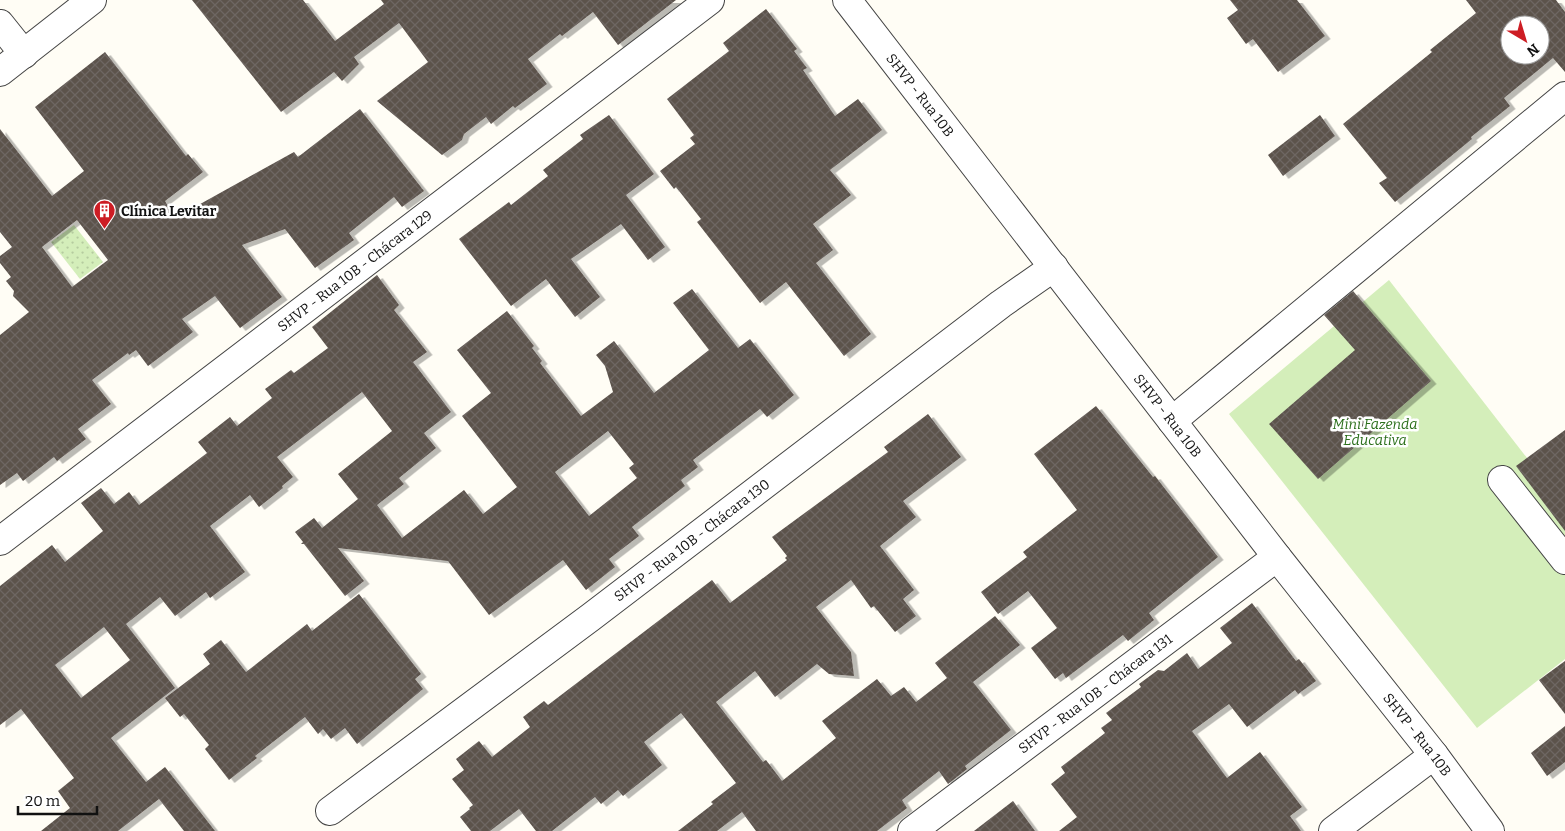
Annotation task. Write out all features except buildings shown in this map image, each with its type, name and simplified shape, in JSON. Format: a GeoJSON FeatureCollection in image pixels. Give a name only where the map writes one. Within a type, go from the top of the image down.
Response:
{"type":"FeatureCollection","features":[{"type":"Feature","properties":{"kind":"street"},"geometry":{"type":"LineString","coordinates":[[0,72],[92,0]]}},
{"type":"Feature","properties":{"kind":"street","name":"SHVP - Rua 10B - Chácara 129"},"geometry":{"type":"LineString","coordinates":[[0,541],[710,0]]}},
{"type":"Feature","properties":{"kind":"street","name":"SHVP - Rua 10B"},"geometry":{"type":"LineString","coordinates":[[846,0],[1277,557],[1434,755],[1490,831]]}},
{"type":"Feature","properties":{"kind":"street"},"geometry":{"type":"LineString","coordinates":[[0,24],[24,54]]}},
{"type":"Feature","properties":{"kind":"street"},"geometry":{"type":"LineString","coordinates":[[1172,421],[1565,96]]}},
{"type":"Feature","properties":{"kind":"street","name":"SHVP - Rua 10B - Chácara 130"},"geometry":{"type":"LineString","coordinates":[[330,811],[591,617],[1001,304],[1054,267]]}},
{"type":"Feature","properties":{"kind":"street"},"geometry":{"type":"LineString","coordinates":[[1502,480],[1565,560]]}},
{"type":"Feature","properties":{"kind":"street","name":"SHVP - Rua 10B - Chácara 131"},"geometry":{"type":"LineString","coordinates":[[912,831],[1277,557]]}},
{"type":"Feature","properties":{"kind":"street"},"geometry":{"type":"LineString","coordinates":[[1333,831],[1434,755]]}},
{"type":"Feature","properties":{"kind":"green space"},"geometry":{"type":"Polygon","coordinates":[[[74,225],[103,262],[80,279],[51,242],[74,225]]]}},
{"type":"Feature","properties":{"kind":"green space","name":"Mini Fazenda Educativa"},"geometry":{"type":"Polygon","coordinates":[[[1389,280],[1565,507],[1565,659],[1477,728],[1229,414],[1389,280]]]}},
{"type":"Feature","properties":{"kind":"place","name":"Clínica Levitar"},"geometry":{"type":"Point","coordinates":[105,230]}}]}
